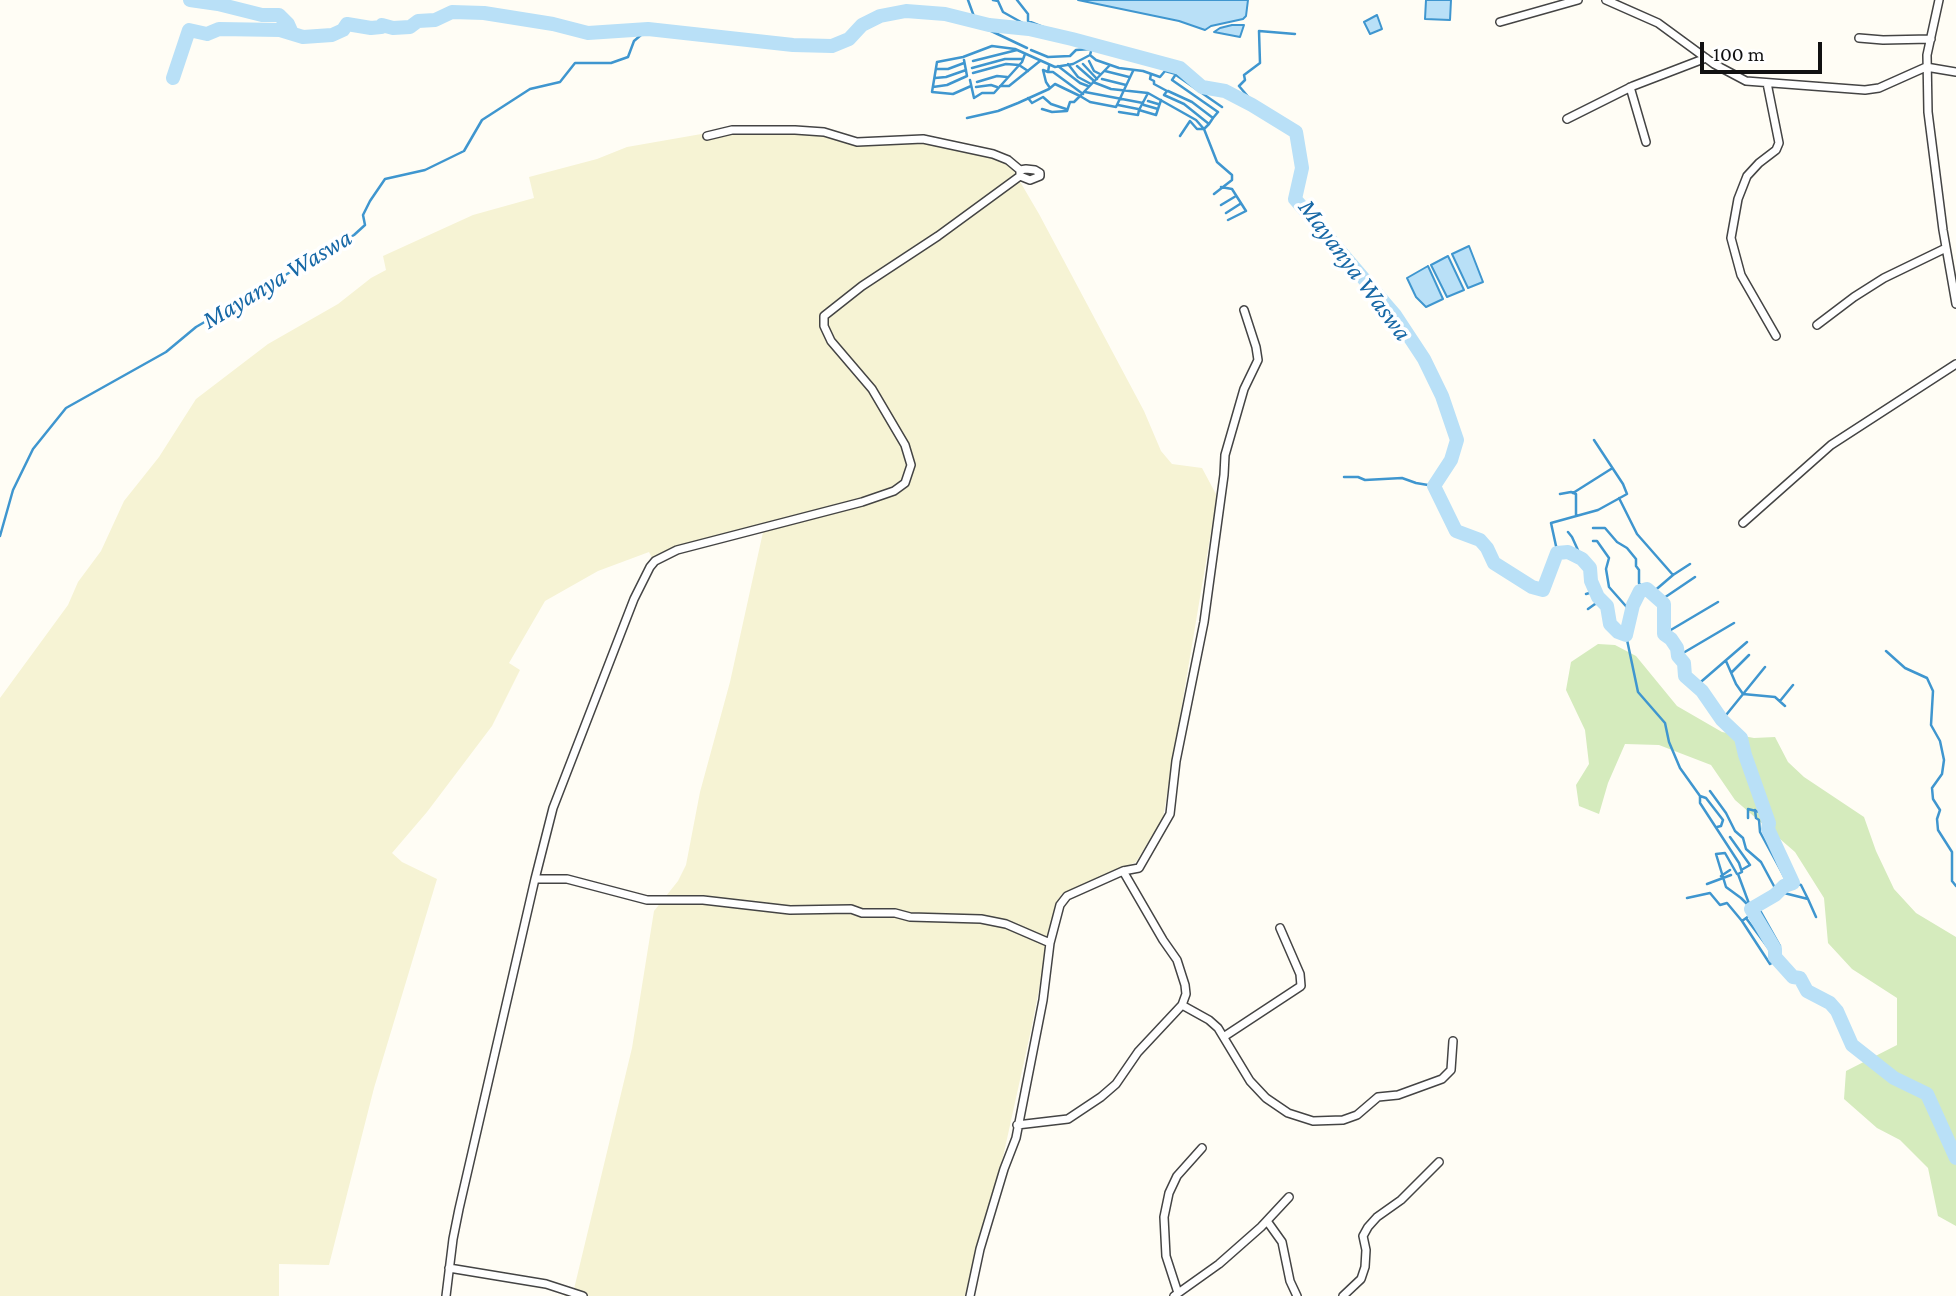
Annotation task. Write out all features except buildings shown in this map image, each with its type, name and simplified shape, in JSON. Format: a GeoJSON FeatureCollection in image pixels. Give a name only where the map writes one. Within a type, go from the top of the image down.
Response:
{"type":"FeatureCollection","features":[{"type":"Feature","properties":{"kind":"street"},"geometry":{"type":"LineString","coordinates":[[1500,22],[1548,4],[1578,0]]}},
{"type":"Feature","properties":{"kind":"street"},"geometry":{"type":"LineString","coordinates":[[1606,0],[1658,23],[1706,58],[1744,80],[1865,90],[1879,88],[1926,67],[1956,72]]}},
{"type":"Feature","properties":{"kind":"street"},"geometry":{"type":"LineString","coordinates":[[1939,0],[1926,67],[1928,111],[1956,304]]}},
{"type":"Feature","properties":{"kind":"street"},"geometry":{"type":"LineString","coordinates":[[1859,38],[1931,39]]}},
{"type":"Feature","properties":{"kind":"street"},"geometry":{"type":"LineString","coordinates":[[1567,119],[1630,87],[1706,58]]}},
{"type":"Feature","properties":{"kind":"street"},"geometry":{"type":"LineString","coordinates":[[1767,83],[1779,139],[1778,147],[1747,176],[1738,199],[1731,238],[1741,275],[1776,336]]}},
{"type":"Feature","properties":{"kind":"street"},"geometry":{"type":"LineString","coordinates":[[1630,87],[1646,142]]}},
{"type":"Feature","properties":{"kind":"street"},"geometry":{"type":"LineString","coordinates":[[446,1296],[453,1239],[479,1116],[553,808],[634,599],[652,564],[662,556],[862,502],[894,491],[905,483],[911,465],[905,445],[872,389],[831,341],[824,326],[824,316],[862,286],[938,236],[1020,173],[1008,160],[993,154],[923,139],[857,142],[824,132],[795,130],[732,130],[707,136]]}},
{"type":"Feature","properties":{"kind":"street"},"geometry":{"type":"LineString","coordinates":[[1817,325],[1884,278],[1946,248]]}},
{"type":"Feature","properties":{"kind":"street"},"geometry":{"type":"LineString","coordinates":[[971,1296],[980,1249],[1016,1138],[1043,1000],[1050,943],[1060,905],[1067,896],[1123,871],[1139,868],[1170,814],[1176,761],[1204,622],[1225,455],[1244,389],[1258,360],[1244,310]]}},
{"type":"Feature","properties":{"kind":"street"},"geometry":{"type":"LineString","coordinates":[[1743,523],[1831,445],[1956,364]]}},
{"type":"Feature","properties":{"kind":"street"},"geometry":{"type":"LineString","coordinates":[[1017,1125],[1068,1119],[1101,1097],[1116,1084],[1138,1052],[1182,1006],[1186,994],[1181,968],[1123,871]]}},
{"type":"Feature","properties":{"kind":"street"},"geometry":{"type":"LineString","coordinates":[[535,879],[567,879],[647,900],[703,900],[790,910],[850,909],[862,913],[895,913],[910,918],[981,919],[1006,924],[1050,943]]}},
{"type":"Feature","properties":{"kind":"street"},"geometry":{"type":"LineString","coordinates":[[1225,1036],[1301,986],[1300,974],[1280,928]]}},
{"type":"Feature","properties":{"kind":"street"},"geometry":{"type":"LineString","coordinates":[[1182,1006],[1209,1020],[1225,1036],[1250,1081],[1266,1098],[1288,1113],[1313,1121],[1343,1120],[1357,1115],[1378,1097],[1406,1093],[1442,1079],[1451,1070],[1452,1041]]}},
{"type":"Feature","properties":{"kind":"street"},"geometry":{"type":"LineString","coordinates":[[1202,1148],[1177,1176],[1169,1193],[1164,1217],[1166,1256],[1176,1294],[1219,1264],[1267,1221],[1289,1197]]}},
{"type":"Feature","properties":{"kind":"street"},"geometry":{"type":"LineString","coordinates":[[1343,1296],[1361,1279],[1367,1250],[1363,1236],[1368,1227],[1401,1200],[1438,1163]]}},
{"type":"Feature","properties":{"kind":"street"},"geometry":{"type":"LineString","coordinates":[[1267,1221],[1282,1242],[1290,1280],[1297,1296]]}},
{"type":"Feature","properties":{"kind":"street"},"geometry":{"type":"LineString","coordinates":[[449,1268],[546,1284],[583,1296]]}},
{"type":"Feature","properties":{"kind":"shaded area"},"geometry":{"type":"Polygon","coordinates":[[[782,127],[860,140],[904,135],[944,140],[1005,156],[1144,411],[1161,451],[1172,464],[1202,468],[1217,496],[1163,818],[1136,862],[1062,894],[1056,903],[1003,1157],[965,1296],[564,1296],[566,1288],[574,1289],[632,1048],[654,911],[678,881],[686,865],[700,792],[730,682],[765,523],[666,551],[653,560],[649,552],[598,571],[545,601],[509,663],[520,670],[492,726],[427,812],[392,853],[402,862],[437,879],[374,1088],[329,1265],[279,1264],[279,1296],[0,1296],[0,698],[68,605],[78,582],[101,551],[124,501],[159,457],[196,399],[268,344],[338,304],[371,278],[386,270],[383,256],[473,215],[534,198],[529,177],[597,159],[627,147],[730,129],[782,127]]]}},
{"type":"Feature","properties":{"kind":"green space"},"geometry":{"type":"Polygon","coordinates":[[[1598,644],[1615,645],[1636,656],[1677,706],[1722,732],[1754,738],[1775,737],[1788,762],[1804,777],[1864,817],[1894,889],[1916,913],[1956,937],[1956,1226],[1938,1216],[1928,1168],[1900,1140],[1877,1128],[1844,1099],[1846,1071],[1897,1045],[1897,998],[1852,969],[1828,943],[1824,898],[1795,852],[1735,800],[1711,765],[1659,745],[1625,744],[1608,783],[1599,814],[1579,806],[1576,785],[1589,764],[1585,730],[1566,690],[1571,662],[1598,644]]]}},
{"type":"Feature","properties":{"kind":"water"},"geometry":{"type":"Polygon","coordinates":[[[1078,0],[1248,0],[1246,16],[1243,19],[1211,26],[1205,30],[1179,21],[1078,0]]]}},
{"type":"Feature","properties":{"kind":"water"},"geometry":{"type":"Polygon","coordinates":[[[1426,0],[1451,0],[1450,20],[1425,19],[1426,0]]]}},
{"type":"Feature","properties":{"kind":"water"},"geometry":{"type":"Polygon","coordinates":[[[1377,15],[1382,29],[1370,34],[1364,22],[1377,15]]]}},
{"type":"Feature","properties":{"kind":"water"},"geometry":{"type":"Polygon","coordinates":[[[1244,25],[1240,37],[1214,32],[1220,28],[1244,25]]]}},
{"type":"Feature","properties":{"kind":"water"},"geometry":{"type":"Polygon","coordinates":[[[1469,246],[1483,282],[1468,288],[1452,254],[1469,246]]]}},
{"type":"Feature","properties":{"kind":"water"},"geometry":{"type":"Polygon","coordinates":[[[1448,256],[1464,290],[1447,297],[1431,265],[1448,256]]]}},
{"type":"Feature","properties":{"kind":"water"},"geometry":{"type":"Polygon","coordinates":[[[1428,266],[1443,299],[1426,307],[1416,297],[1407,278],[1428,266]]]}},
{"type":"Feature","properties":{"kind":"waterway","name":"Mayanya Waswa"},"geometry":{"type":"LineString","coordinates":[[190,0],[262,15],[279,15],[292,33]]}},
{"type":"Feature","properties":{"kind":"waterway"},"geometry":{"type":"LineString","coordinates":[[968,0],[976,22]]}},
{"type":"Feature","properties":{"kind":"waterway"},"geometry":{"type":"LineString","coordinates":[[993,0],[998,1],[1003,12],[1029,29]]}},
{"type":"Feature","properties":{"kind":"waterway"},"geometry":{"type":"LineString","coordinates":[[1017,0],[1028,14],[1028,21],[1053,31]]}},
{"type":"Feature","properties":{"kind":"waterway","name":"Mayanya Waswa"},"geometry":{"type":"LineString","coordinates":[[173,78],[189,30],[207,34],[219,29],[280,30],[303,37],[332,35],[343,30],[347,24],[371,28],[382,25],[393,28],[410,27],[418,21],[435,20],[452,12],[484,13],[553,24],[588,33],[648,29],[793,45],[832,46],[849,39],[862,25],[880,16],[906,11],[945,14],[989,25],[1029,29],[1180,68],[1202,87],[1225,91],[1252,105],[1296,132],[1302,168],[1295,199],[1395,315],[1424,359],[1442,396],[1457,440],[1451,460],[1434,486],[1456,531],[1480,540],[1494,563],[1532,587],[1543,590],[1557,553],[1568,552],[1582,559],[1590,568],[1591,581],[1598,597],[1607,606],[1610,624],[1626,635],[1633,605],[1640,591],[1647,589],[1664,604],[1664,634],[1677,648],[1678,656],[1684,663],[1685,676],[1702,691],[1722,720],[1741,738],[1769,823],[1768,829],[1793,883],[1784,886],[1775,895],[1751,909],[1775,949],[1775,957],[1793,977],[1800,978],[1807,991],[1830,1003],[1837,1011],[1852,1045],[1894,1078],[1927,1094],[1956,1158]]}},
{"type":"Feature","properties":{"kind":"waterway"},"geometry":{"type":"LineString","coordinates":[[989,25],[989,30],[1027,48]]}},
{"type":"Feature","properties":{"kind":"waterway","name":"Mayanya Waswa"},"geometry":{"type":"LineString","coordinates":[[0,536],[13,490],[33,449],[66,408],[166,352],[196,327],[354,235],[365,225],[363,215],[385,179],[425,170],[464,151],[482,120],[530,89],[560,82],[575,63],[611,63],[628,57],[634,41],[648,29]]}},
{"type":"Feature","properties":{"kind":"waterway"},"geometry":{"type":"LineString","coordinates":[[1252,105],[1239,86],[1245,80],[1244,75],[1260,63],[1259,31],[1295,34]]}},
{"type":"Feature","properties":{"kind":"waterway"},"geometry":{"type":"LineString","coordinates":[[971,86],[953,94],[932,92],[937,62],[963,57],[992,46],[1015,49],[1055,67],[1073,64],[1090,55],[1093,44]]}},
{"type":"Feature","properties":{"kind":"waterway"},"geometry":{"type":"LineString","coordinates":[[1031,50],[1048,57],[1070,56],[1076,50],[1091,49]]}},
{"type":"Feature","properties":{"kind":"waterway"},"geometry":{"type":"LineString","coordinates":[[973,61],[1017,50]]}},
{"type":"Feature","properties":{"kind":"waterway"},"geometry":{"type":"LineString","coordinates":[[970,80],[974,98],[982,93],[994,93],[1022,62],[1025,54]]}},
{"type":"Feature","properties":{"kind":"waterway"},"geometry":{"type":"LineString","coordinates":[[1090,55],[1096,60],[1119,68],[1143,71],[1160,77],[1165,71],[1176,74],[1172,80],[1218,112],[1213,118]]}},
{"type":"Feature","properties":{"kind":"waterway"},"geometry":{"type":"LineString","coordinates":[[972,68],[1005,59],[1023,59]]}},
{"type":"Feature","properties":{"kind":"waterway"},"geometry":{"type":"LineString","coordinates":[[933,87],[947,85],[967,76],[964,60]]}},
{"type":"Feature","properties":{"kind":"waterway"},"geometry":{"type":"LineString","coordinates":[[1000,86],[1009,86],[1040,61]]}},
{"type":"Feature","properties":{"kind":"waterway"},"geometry":{"type":"LineString","coordinates":[[1089,61],[1094,71],[1100,74]]}},
{"type":"Feature","properties":{"kind":"waterway"},"geometry":{"type":"LineString","coordinates":[[937,69],[948,69],[964,63]]}},
{"type":"Feature","properties":{"kind":"waterway"},"geometry":{"type":"LineString","coordinates":[[973,73],[1006,64],[1019,65],[1028,71]]}},
{"type":"Feature","properties":{"kind":"waterway"},"geometry":{"type":"LineString","coordinates":[[1068,64],[1078,77],[1091,84]]}},
{"type":"Feature","properties":{"kind":"waterway"},"geometry":{"type":"LineString","coordinates":[[1083,64],[1097,79]]}},
{"type":"Feature","properties":{"kind":"waterway"},"geometry":{"type":"LineString","coordinates":[[967,118],[998,111],[1055,84],[1080,96],[1110,65]]}},
{"type":"Feature","properties":{"kind":"waterway"},"geometry":{"type":"LineString","coordinates":[[1049,66],[1048,72],[1043,70],[1050,88]]}},
{"type":"Feature","properties":{"kind":"waterway"},"geometry":{"type":"LineString","coordinates":[[1058,66],[1088,86]]}},
{"type":"Feature","properties":{"kind":"waterway"},"geometry":{"type":"LineString","coordinates":[[1077,66],[1093,80]]}},
{"type":"Feature","properties":{"kind":"waterway"},"geometry":{"type":"LineString","coordinates":[[935,78],[966,70]]}},
{"type":"Feature","properties":{"kind":"waterway"},"geometry":{"type":"LineString","coordinates":[[1105,71],[1129,77]]}},
{"type":"Feature","properties":{"kind":"waterway"},"geometry":{"type":"LineString","coordinates":[[1042,109],[1052,112],[1067,111],[1070,102],[1080,96],[1090,102],[1116,107],[1133,71]]}},
{"type":"Feature","properties":{"kind":"waterway"},"geometry":{"type":"LineString","coordinates":[[1048,72],[1053,72],[1083,94]]}},
{"type":"Feature","properties":{"kind":"waterway"},"geometry":{"type":"LineString","coordinates":[[1151,74],[1150,79],[1154,84],[1167,91],[1164,95],[1184,104],[1209,124],[1204,129],[1197,129],[1190,121],[1180,136]]}},
{"type":"Feature","properties":{"kind":"waterway"},"geometry":{"type":"LineString","coordinates":[[1176,75],[1222,107]]}},
{"type":"Feature","properties":{"kind":"waterway"},"geometry":{"type":"LineString","coordinates":[[977,82],[997,76],[1007,77]]}},
{"type":"Feature","properties":{"kind":"waterway"},"geometry":{"type":"LineString","coordinates":[[1102,79],[1126,85]]}},
{"type":"Feature","properties":{"kind":"waterway"},"geometry":{"type":"LineString","coordinates":[[1093,82],[1111,89],[1148,93],[1196,120],[1204,129],[1217,162],[1232,175],[1232,180],[1214,194]]}},
{"type":"Feature","properties":{"kind":"waterway"},"geometry":{"type":"LineString","coordinates":[[976,87],[997,87]]}},
{"type":"Feature","properties":{"kind":"waterway"},"geometry":{"type":"LineString","coordinates":[[1168,91],[1192,102],[1213,118],[1209,124]]}},
{"type":"Feature","properties":{"kind":"waterway"},"geometry":{"type":"LineString","coordinates":[[1085,92],[1143,103]]}},
{"type":"Feature","properties":{"kind":"waterway"},"geometry":{"type":"LineString","coordinates":[[1148,93],[1139,110],[1156,115],[1161,100]]}},
{"type":"Feature","properties":{"kind":"waterway"},"geometry":{"type":"LineString","coordinates":[[1028,98],[1032,103],[1043,97],[1051,104],[1066,109]]}},
{"type":"Feature","properties":{"kind":"waterway"},"geometry":{"type":"LineString","coordinates":[[1148,101],[1158,104]]}},
{"type":"Feature","properties":{"kind":"waterway"},"geometry":{"type":"LineString","coordinates":[[1118,105],[1138,109]]}},
{"type":"Feature","properties":{"kind":"waterway"},"geometry":{"type":"LineString","coordinates":[[1144,105],[1158,109]]}},
{"type":"Feature","properties":{"kind":"waterway"},"geometry":{"type":"LineString","coordinates":[[1119,112],[1138,115],[1139,110]]}},
{"type":"Feature","properties":{"kind":"waterway"},"geometry":{"type":"LineString","coordinates":[[1221,187],[1232,189],[1246,211],[1228,220]]}},
{"type":"Feature","properties":{"kind":"waterway"},"geometry":{"type":"LineString","coordinates":[[1221,205],[1236,196]]}},
{"type":"Feature","properties":{"kind":"waterway"},"geometry":{"type":"LineString","coordinates":[[1226,213],[1240,204]]}},
{"type":"Feature","properties":{"kind":"waterway"},"geometry":{"type":"LineString","coordinates":[[1562,553],[1556,546],[1551,523],[1598,510],[1627,494],[1594,440]]}},
{"type":"Feature","properties":{"kind":"waterway"},"geometry":{"type":"LineString","coordinates":[[1573,493],[1611,469]]}},
{"type":"Feature","properties":{"kind":"waterway"},"geometry":{"type":"LineString","coordinates":[[1344,477],[1365,480],[1402,478],[1434,486]]}},
{"type":"Feature","properties":{"kind":"waterway"},"geometry":{"type":"LineString","coordinates":[[1560,494],[1576,494],[1576,515]]}},
{"type":"Feature","properties":{"kind":"waterway"},"geometry":{"type":"LineString","coordinates":[[1619,498],[1637,534],[1673,575],[1652,593]]}},
{"type":"Feature","properties":{"kind":"waterway"},"geometry":{"type":"LineString","coordinates":[[1593,528],[1605,528],[1617,542],[1627,548],[1636,559],[1639,583],[1644,590]]}},
{"type":"Feature","properties":{"kind":"waterway"},"geometry":{"type":"LineString","coordinates":[[1568,532],[1582,559]]}},
{"type":"Feature","properties":{"kind":"waterway"},"geometry":{"type":"LineString","coordinates":[[1593,541],[1597,541],[1609,558],[1606,569],[1609,587],[1632,613]]}},
{"type":"Feature","properties":{"kind":"waterway"},"geometry":{"type":"LineString","coordinates":[[1673,575],[1690,564]]}},
{"type":"Feature","properties":{"kind":"waterway"},"geometry":{"type":"LineString","coordinates":[[1661,600],[1695,577]]}},
{"type":"Feature","properties":{"kind":"waterway"},"geometry":{"type":"LineString","coordinates":[[1586,594],[1596,591]]}},
{"type":"Feature","properties":{"kind":"waterway"},"geometry":{"type":"LineString","coordinates":[[1664,634],[1718,602]]}},
{"type":"Feature","properties":{"kind":"waterway"},"geometry":{"type":"LineString","coordinates":[[1588,609],[1595,604],[1605,603]]}},
{"type":"Feature","properties":{"kind":"waterway"},"geometry":{"type":"LineString","coordinates":[[1678,656],[1734,623]]}},
{"type":"Feature","properties":{"kind":"waterway"},"geometry":{"type":"LineString","coordinates":[[1626,635],[1638,692],[1665,723],[1669,742],[1680,768],[1700,796],[1700,803],[1739,863],[1742,872],[1738,874],[1751,909]]}},
{"type":"Feature","properties":{"kind":"waterway"},"geometry":{"type":"LineString","coordinates":[[1695,687],[1747,642]]}},
{"type":"Feature","properties":{"kind":"waterway"},"geometry":{"type":"LineString","coordinates":[[1886,651],[1905,668],[1927,678],[1933,691],[1931,725],[1940,741],[1944,760],[1942,774],[1932,788],[1933,799],[1940,810],[1938,830],[1952,852],[1952,881],[1956,886]]}},
{"type":"Feature","properties":{"kind":"waterway"},"geometry":{"type":"LineString","coordinates":[[1732,672],[1749,655]]}},
{"type":"Feature","properties":{"kind":"waterway"},"geometry":{"type":"LineString","coordinates":[[1726,661],[1743,694],[1775,697],[1785,706]]}},
{"type":"Feature","properties":{"kind":"waterway"},"geometry":{"type":"LineString","coordinates":[[1722,720],[1765,667]]}},
{"type":"Feature","properties":{"kind":"waterway"},"geometry":{"type":"LineString","coordinates":[[1780,701],[1793,685]]}},
{"type":"Feature","properties":{"kind":"waterway"},"geometry":{"type":"LineString","coordinates":[[1710,791],[1735,831],[1743,838],[1746,849],[1761,862],[1775,888],[1769,893],[1771,897]]}},
{"type":"Feature","properties":{"kind":"waterway"},"geometry":{"type":"LineString","coordinates":[[1700,796],[1706,798],[1723,820],[1721,826],[1717,827]]}},
{"type":"Feature","properties":{"kind":"waterway"},"geometry":{"type":"LineString","coordinates":[[1748,818],[1748,809],[1764,813]]}},
{"type":"Feature","properties":{"kind":"waterway"},"geometry":{"type":"LineString","coordinates":[[1755,810],[1760,832],[1786,880],[1775,888],[1808,899],[1816,917]]}},
{"type":"Feature","properties":{"kind":"waterway"},"geometry":{"type":"LineString","coordinates":[[1730,837],[1750,865],[1743,869]]}},
{"type":"Feature","properties":{"kind":"waterway"},"geometry":{"type":"LineString","coordinates":[[1737,874],[1725,853],[1716,854],[1726,887],[1749,906]]}},
{"type":"Feature","properties":{"kind":"waterway"},"geometry":{"type":"LineString","coordinates":[[1721,876],[1730,870]]}},
{"type":"Feature","properties":{"kind":"waterway"},"geometry":{"type":"LineString","coordinates":[[1707,884],[1731,875]]}},
{"type":"Feature","properties":{"kind":"waterway"},"geometry":{"type":"LineString","coordinates":[[1793,883],[1801,885],[1808,899]]}},
{"type":"Feature","properties":{"kind":"waterway"},"geometry":{"type":"LineString","coordinates":[[1687,898],[1710,893],[1720,905],[1727,903],[1742,921]]}},
{"type":"Feature","properties":{"kind":"waterway"},"geometry":{"type":"LineString","coordinates":[[1757,905],[1780,946],[1775,949]]}},
{"type":"Feature","properties":{"kind":"waterway"},"geometry":{"type":"LineString","coordinates":[[1753,913],[1742,921],[1770,964],[1777,960]]}},
{"type":"Feature","properties":{"kind":"waterway"},"geometry":{"type":"LineString","coordinates":[[1746,918],[1775,957]]}}]}
